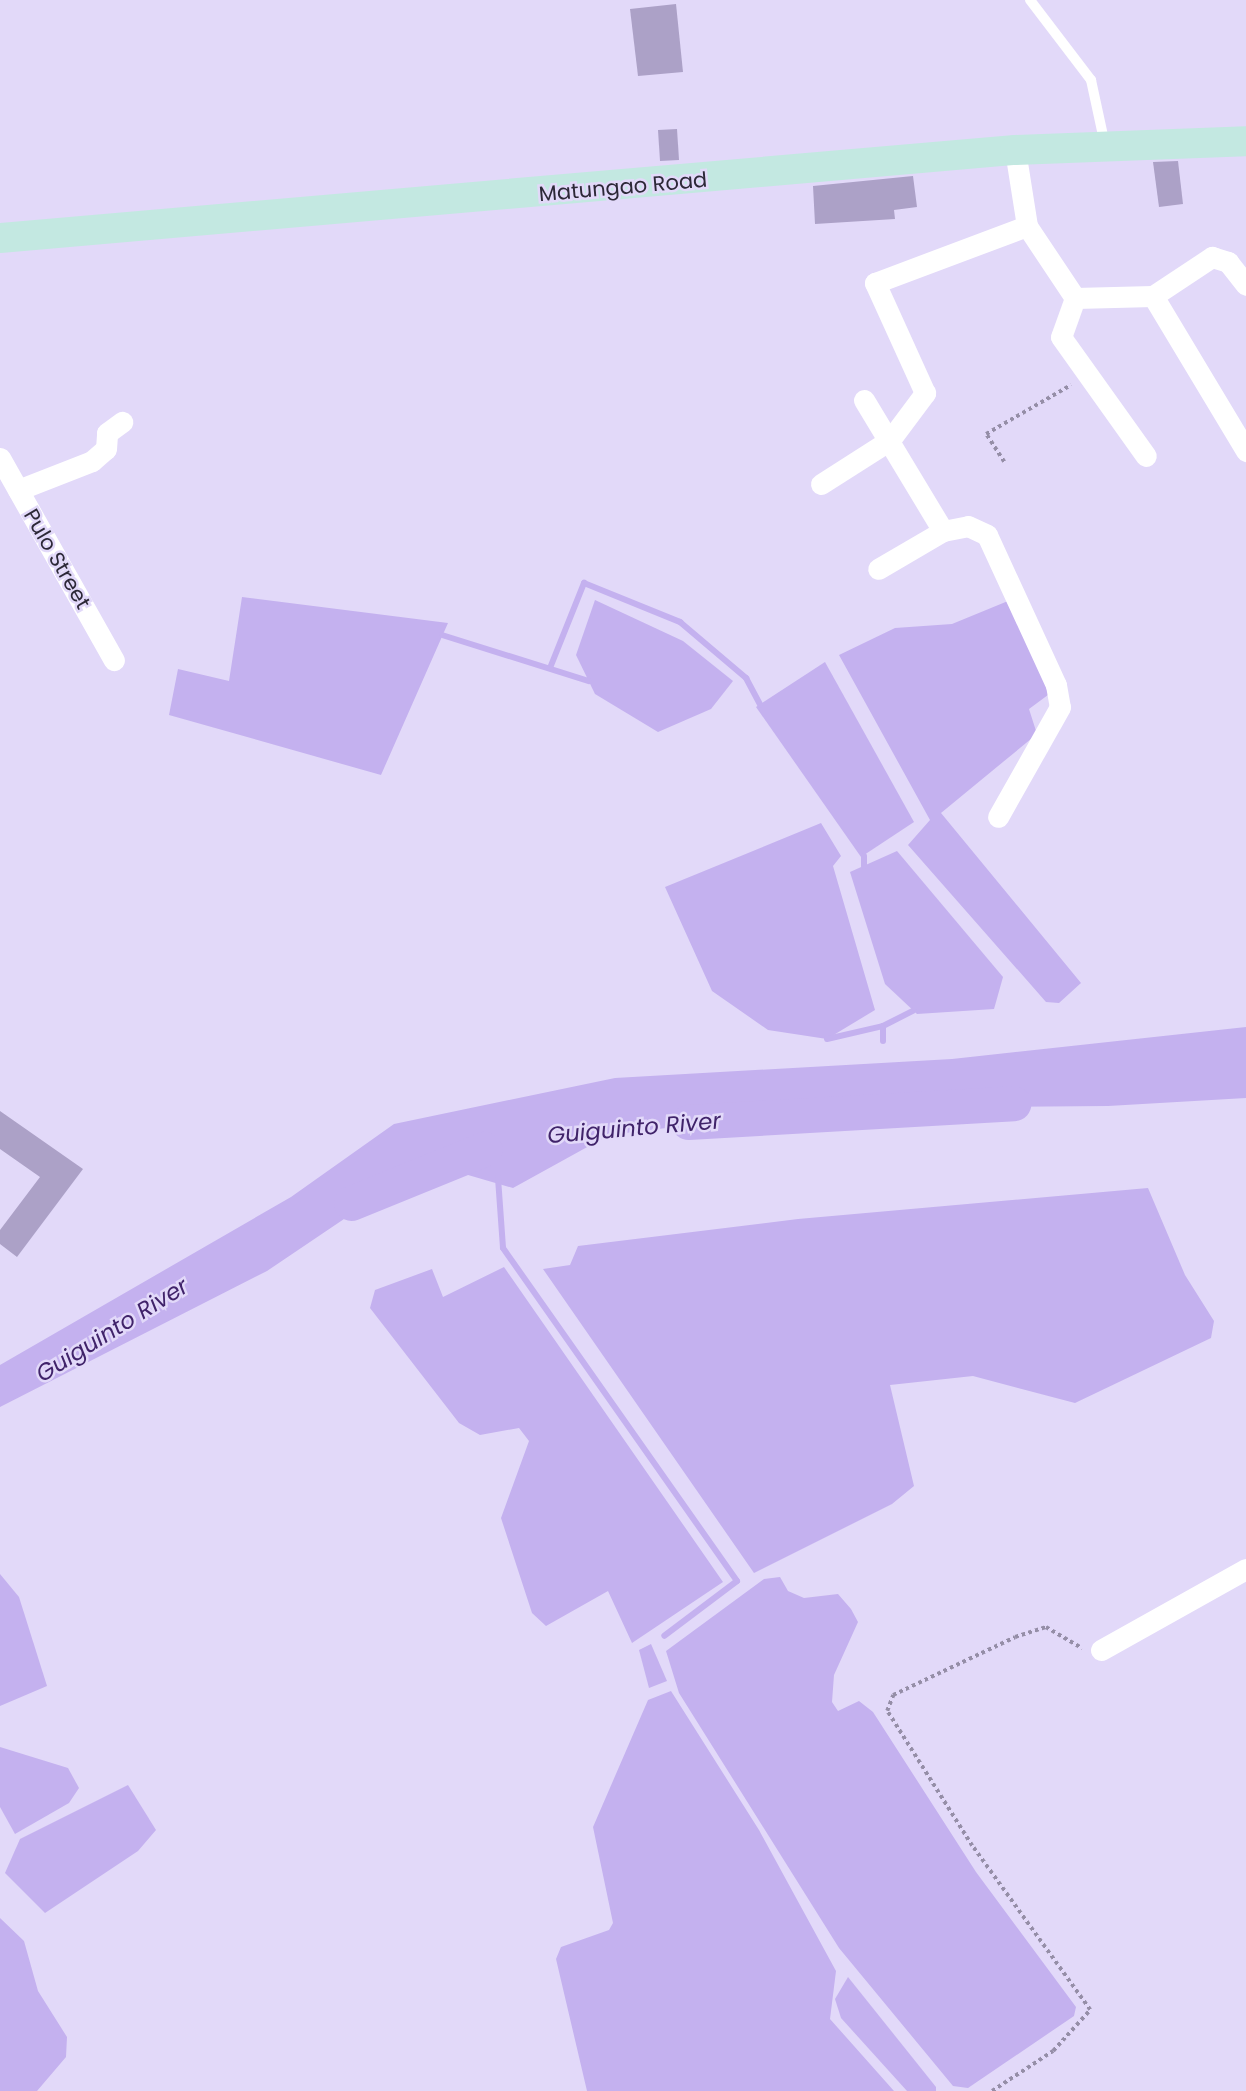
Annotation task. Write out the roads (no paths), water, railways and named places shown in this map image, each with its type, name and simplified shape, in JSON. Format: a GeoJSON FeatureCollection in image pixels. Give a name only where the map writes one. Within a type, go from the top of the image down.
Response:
{"type":"FeatureCollection","features":[{"type":"Feature","properties":{"kind":"main road","name":"Matungao Road"},"geometry":{"type":"LineString","coordinates":[[0,238],[1015,150],[1246,141]]}},
{"type":"Feature","properties":{"kind":"street"},"geometry":{"type":"LineString","coordinates":[[1015,150],[1027,226],[1075,298]]}},
{"type":"Feature","properties":{"kind":"street"},"geometry":{"type":"LineString","coordinates":[[821,484],[890,440],[925,393],[875,283],[1027,226]]}},
{"type":"Feature","properties":{"kind":"street"},"geometry":{"type":"LineString","coordinates":[[1075,298],[1153,296],[1212,257],[1227,262],[1246,285]]}},
{"type":"Feature","properties":{"kind":"street"},"geometry":{"type":"LineString","coordinates":[[1153,296],[1246,451]]}},
{"type":"Feature","properties":{"kind":"street"},"geometry":{"type":"LineString","coordinates":[[1075,298],[1061,337],[1069,354],[1092,373],[1146,456]]}},
{"type":"Feature","properties":{"kind":"street"},"geometry":{"type":"LineString","coordinates":[[864,400],[943,531]]}},
{"type":"Feature","properties":{"kind":"street"},"geometry":{"type":"LineString","coordinates":[[18,490],[92,461],[106,449],[107,433],[122,422]]}},
{"type":"Feature","properties":{"kind":"street","name":"Pulo Street"},"geometry":{"type":"LineString","coordinates":[[0,458],[114,660]]}},
{"type":"Feature","properties":{"kind":"street"},"geometry":{"type":"LineString","coordinates":[[878,569],[943,531],[968,526],[987,535],[1056,685],[1060,707],[998,817]]}},
{"type":"Feature","properties":{"kind":"street"},"geometry":{"type":"LineString","coordinates":[[1101,1650],[1246,1569]]}},
{"type":"Feature","properties":{"kind":"lane"},"geometry":{"type":"LineString","coordinates":[[1030,0],[1091,80],[1105,145]]}},
{"type":"Feature","properties":{"kind":"water"},"geometry":{"type":"Polygon","coordinates":[[[242,597],[448,623],[381,775],[169,715],[178,669],[229,681],[242,597]]]}},
{"type":"Feature","properties":{"kind":"water"},"geometry":{"type":"Polygon","coordinates":[[[595,600],[683,641],[733,681],[711,709],[658,732],[595,694],[576,655],[595,600]]]}},
{"type":"Feature","properties":{"kind":"water"},"geometry":{"type":"Polygon","coordinates":[[[1008,601],[1052,692],[1029,709],[1037,734],[941,813],[1081,983],[1059,1003],[1046,1002],[908,845],[930,820],[839,655],[895,628],[952,624],[1008,601]]]}},
{"type":"Feature","properties":{"kind":"water"},"geometry":{"type":"Polygon","coordinates":[[[825,662],[914,822],[861,857],[756,707],[825,662]]]}},
{"type":"Feature","properties":{"kind":"water"},"geometry":{"type":"Polygon","coordinates":[[[821,823],[841,856],[833,866],[875,1010],[827,1039],[768,1030],[712,991],[665,887],[821,823]]]}},
{"type":"Feature","properties":{"kind":"water"},"geometry":{"type":"Polygon","coordinates":[[[897,851],[1003,977],[994,1009],[917,1014],[885,984],[850,872],[897,851]]]}},
{"type":"Feature","properties":{"kind":"water"},"geometry":{"type":"Polygon","coordinates":[[[1246,1027],[1246,1098],[1108,1106],[828,1108],[609,1135],[513,1188],[427,1163],[267,1271],[0,1407],[0,1365],[291,1197],[394,1124],[615,1078],[952,1059],[1246,1027]]]}},
{"type":"Feature","properties":{"kind":"water"},"geometry":{"type":"Polygon","coordinates":[[[1148,1188],[1185,1275],[1214,1321],[1211,1338],[1075,1403],[973,1376],[890,1385],[914,1486],[892,1504],[754,1573],[543,1269],[570,1265],[578,1246],[798,1219],[1148,1188]]]}},
{"type":"Feature","properties":{"kind":"water"},"geometry":{"type":"Polygon","coordinates":[[[504,1267],[723,1582],[632,1643],[608,1591],[546,1626],[532,1613],[501,1518],[529,1441],[519,1428],[480,1435],[459,1423],[370,1308],[375,1290],[432,1269],[443,1297],[504,1267]]]}},
{"type":"Feature","properties":{"kind":"water"},"geometry":{"type":"Polygon","coordinates":[[[0,1574],[19,1597],[47,1686],[0,1706],[0,1574]]]}},
{"type":"Feature","properties":{"kind":"water"},"geometry":{"type":"Polygon","coordinates":[[[780,1577],[788,1591],[804,1598],[838,1594],[851,1609],[858,1622],[834,1675],[832,1702],[838,1711],[859,1701],[873,1712],[976,1872],[1076,2007],[1074,2016],[968,2088],[953,2086],[839,1948],[679,1693],[666,1651],[764,1579],[780,1577]]]}},
{"type":"Feature","properties":{"kind":"water"},"geometry":{"type":"Polygon","coordinates":[[[651,1644],[667,1681],[649,1688],[639,1650],[651,1644]]]}},
{"type":"Feature","properties":{"kind":"water"},"geometry":{"type":"Polygon","coordinates":[[[671,1691],[759,1830],[836,1971],[830,2019],[894,2091],[587,2091],[556,1959],[561,1947],[609,1930],[613,1923],[593,1827],[648,1700],[671,1691]]]}},
{"type":"Feature","properties":{"kind":"water"},"geometry":{"type":"Polygon","coordinates":[[[0,1747],[68,1768],[79,1788],[69,1803],[15,1834],[0,1807],[0,1747]]]}},
{"type":"Feature","properties":{"kind":"water"},"geometry":{"type":"Polygon","coordinates":[[[128,1785],[156,1830],[138,1851],[45,1913],[5,1873],[20,1839],[128,1785]]]}},
{"type":"Feature","properties":{"kind":"water"},"geometry":{"type":"Polygon","coordinates":[[[0,1918],[24,1941],[38,1991],[67,2037],[66,2057],[37,2091],[0,2091],[0,1918]]]}},
{"type":"Feature","properties":{"kind":"water"},"geometry":{"type":"Polygon","coordinates":[[[848,1977],[936,2087],[936,2091],[907,2091],[841,2018],[835,1999],[848,1977]]]}},
{"type":"Feature","properties":{"kind":"waterway"},"geometry":{"type":"LineString","coordinates":[[550,668],[584,583],[680,622],[746,678],[760,704]]}},
{"type":"Feature","properties":{"kind":"waterway"},"geometry":{"type":"LineString","coordinates":[[442,635],[589,681]]}},
{"type":"Feature","properties":{"kind":"waterway"},"geometry":{"type":"LineString","coordinates":[[864,856],[864,866]]}},
{"type":"Feature","properties":{"kind":"waterway"},"geometry":{"type":"LineString","coordinates":[[827,1039],[883,1026],[913,1011]]}},
{"type":"Feature","properties":{"kind":"waterway"},"geometry":{"type":"LineString","coordinates":[[883,1026],[883,1041]]}},
{"type":"Feature","properties":{"kind":"waterway","name":"Guiguinto River"},"geometry":{"type":"LineString","coordinates":[[688,1122],[1013,1103]]}},
{"type":"Feature","properties":{"kind":"waterway","name":"Guiguinto River"},"geometry":{"type":"LineString","coordinates":[[351,1203],[484,1149]]}},
{"type":"Feature","properties":{"kind":"waterway"},"geometry":{"type":"LineString","coordinates":[[498,1178],[503,1248],[737,1581],[664,1636]]}}]}
